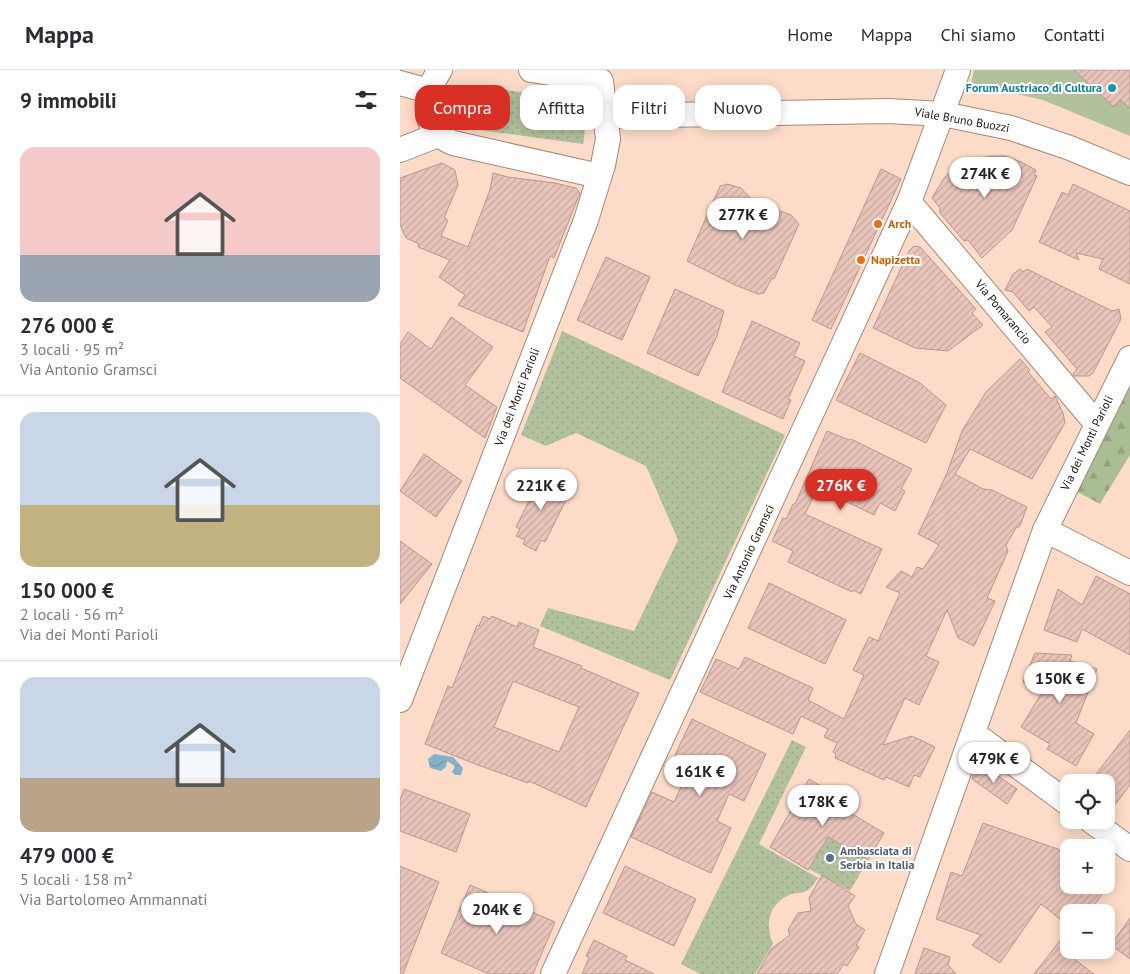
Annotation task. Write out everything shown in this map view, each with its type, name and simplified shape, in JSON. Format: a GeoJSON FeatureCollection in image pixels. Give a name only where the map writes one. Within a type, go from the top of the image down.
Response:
{"type":"FeatureCollection","features":[{"type":"Feature","properties":{"kind":"street"},"geometry":{"type":"LineString","coordinates":[[432,85],[440,70]]}},
{"type":"Feature","properties":{"kind":"street"},"geometry":{"type":"LineString","coordinates":[[531,70],[601,76]]}},
{"type":"Feature","properties":{"kind":"street","name":"Via Antonio Gramsci"},"geometry":{"type":"LineString","coordinates":[[553,974],[909,202],[958,70]]}},
{"type":"Feature","properties":{"kind":"street","name":"Via dei Monti Parioli"},"geometry":{"type":"LineString","coordinates":[[400,700],[586,220],[600,176],[608,139],[607,116],[601,76]]}},
{"type":"Feature","properties":{"kind":"street"},"geometry":{"type":"LineString","coordinates":[[400,83],[415,87]]}},
{"type":"Feature","properties":{"kind":"street","name":"Viale Bruno Buozzi"},"geometry":{"type":"LineString","coordinates":[[607,116],[888,110],[943,114],[1011,128],[1070,148],[1130,173]]}},
{"type":"Feature","properties":{"kind":"street"},"geometry":{"type":"LineString","coordinates":[[436,130],[438,135],[453,143],[600,176]]}},
{"type":"Feature","properties":{"kind":"street"},"geometry":{"type":"LineString","coordinates":[[400,150],[438,135]]}},
{"type":"Feature","properties":{"kind":"street","name":"Via Pomarancio"},"geometry":{"type":"LineString","coordinates":[[909,202],[1096,423]]}},
{"type":"Feature","properties":{"kind":"street","name":"Via dei Monti Parioli"},"geometry":{"type":"LineString","coordinates":[[973,733],[1045,530],[1096,423],[1130,358]]}},
{"type":"Feature","properties":{"kind":"street"},"geometry":{"type":"LineString","coordinates":[[1045,530],[1130,573]]}},
{"type":"Feature","properties":{"kind":"street"},"geometry":{"type":"LineString","coordinates":[[887,974],[973,733],[1060,797]]}},
{"type":"Feature","properties":{"kind":"street"},"geometry":{"type":"LineString","coordinates":[[1102,829],[1130,849]]}},
{"type":"Feature","properties":{"kind":"green space"},"geometry":{"type":"Polygon","coordinates":[[[974,70],[1130,70],[1130,136],[1043,100],[971,83],[974,70]]]}},
{"type":"Feature","properties":{"kind":"green space"},"geometry":{"type":"Polygon","coordinates":[[[510,91],[520,92],[520,130],[585,130],[583,144],[480,130],[510,130],[510,91]]]}},
{"type":"Feature","properties":{"kind":"green space"},"geometry":{"type":"Polygon","coordinates":[[[562,331],[785,435],[670,680],[540,626],[548,608],[634,631],[678,540],[646,466],[576,433],[546,446],[521,435],[562,331]]]}},
{"type":"Feature","properties":{"kind":"green space"},"geometry":{"type":"Polygon","coordinates":[[[1130,385],[1130,455],[1100,504],[1074,490],[1130,385]]]}},
{"type":"Feature","properties":{"kind":"green space"},"geometry":{"type":"Polygon","coordinates":[[[792,740],[806,747],[759,844],[818,878],[808,890],[782,899],[773,910],[770,916],[769,929],[773,944],[755,974],[700,974],[681,964],[792,740]]]}},
{"type":"Feature","properties":{"kind":"green space"},"geometry":{"type":"Polygon","coordinates":[[[828,837],[868,860],[850,891],[809,869],[828,837]]]}},
{"type":"Feature","properties":{"kind":"water"},"geometry":{"type":"Polygon","coordinates":[[[434,754],[453,757],[463,768],[461,775],[455,775],[452,772],[455,766],[447,761],[446,767],[441,771],[430,768],[428,759],[434,754]]]}},
{"type":"Feature","properties":{"kind":"building","name":"Forum Austriaco di Cultura"},"geometry":{"type":"Polygon","coordinates":[[[1074,70],[1130,70],[1130,109],[1121,100],[1114,107],[1074,70]]]}},
{"type":"Feature","properties":{"kind":"building"},"geometry":{"type":"Polygon","coordinates":[[[991,156],[1006,156],[1021,162],[1036,170],[1034,175],[1037,176],[1012,230],[982,258],[968,240],[964,241],[940,213],[940,208],[932,198],[944,178],[955,168],[969,160],[991,156]]]}},
{"type":"Feature","properties":{"kind":"building"},"geometry":{"type":"Polygon","coordinates":[[[442,163],[455,170],[458,185],[444,218],[448,220],[441,236],[468,247],[490,190],[493,173],[508,177],[555,183],[576,188],[580,193],[554,258],[550,256],[523,332],[458,305],[465,295],[439,277],[450,260],[418,247],[419,244],[406,238],[404,234],[400,224],[400,178],[442,163]]]}},
{"type":"Feature","properties":{"kind":"building"},"geometry":{"type":"Polygon","coordinates":[[[881,169],[901,179],[831,329],[812,320],[881,169]]]}},
{"type":"Feature","properties":{"kind":"building"},"geometry":{"type":"Polygon","coordinates":[[[727,184],[741,188],[751,199],[775,211],[778,210],[791,215],[799,224],[774,279],[772,278],[764,293],[758,294],[735,285],[687,261],[720,186],[727,184]]]}},
{"type":"Feature","properties":{"kind":"building"},"geometry":{"type":"Polygon","coordinates":[[[1073,184],[1130,211],[1130,284],[1099,269],[1103,259],[1076,253],[1079,260],[1039,242],[1062,192],[1068,195],[1073,184]]]}},
{"type":"Feature","properties":{"kind":"building"},"geometry":{"type":"Polygon","coordinates":[[[914,246],[920,247],[976,309],[972,313],[983,325],[948,351],[915,348],[873,328],[909,251],[914,246]]]}},
{"type":"Feature","properties":{"kind":"building"},"geometry":{"type":"Polygon","coordinates":[[[606,257],[650,277],[622,340],[577,320],[606,257]]]}},
{"type":"Feature","properties":{"kind":"building"},"geometry":{"type":"Polygon","coordinates":[[[1020,269],[1023,272],[1027,269],[1112,311],[1119,309],[1121,319],[1093,373],[1089,376],[1074,376],[1073,374],[1077,369],[1045,332],[1052,327],[1034,307],[1029,311],[1013,292],[1005,290],[1013,274],[1020,269]]]}},
{"type":"Feature","properties":{"kind":"building"},"geometry":{"type":"Polygon","coordinates":[[[675,289],[724,311],[717,336],[698,376],[647,353],[675,289]]]}},
{"type":"Feature","properties":{"kind":"building"},"geometry":{"type":"Polygon","coordinates":[[[451,317],[493,347],[465,385],[497,407],[485,438],[400,378],[400,344],[408,332],[431,349],[451,317]]]}},
{"type":"Feature","properties":{"kind":"building"},"geometry":{"type":"Polygon","coordinates":[[[752,321],[800,343],[794,356],[805,361],[788,399],[791,400],[783,419],[722,392],[752,321]]]}},
{"type":"Feature","properties":{"kind":"building"},"geometry":{"type":"Polygon","coordinates":[[[860,353],[920,383],[946,405],[926,443],[836,400],[860,353]]]}},
{"type":"Feature","properties":{"kind":"building"},"geometry":{"type":"Polygon","coordinates":[[[1020,359],[1030,370],[1028,372],[1051,399],[1055,396],[1063,413],[1065,423],[1032,479],[970,449],[955,474],[983,489],[992,490],[1027,507],[1020,526],[1016,528],[1006,545],[1008,551],[987,598],[995,601],[974,646],[958,638],[947,610],[926,656],[939,662],[919,705],[905,698],[883,745],[912,736],[935,747],[920,777],[914,775],[909,787],[886,777],[884,780],[835,758],[836,754],[833,752],[837,743],[824,737],[828,729],[801,716],[793,734],[700,692],[716,659],[739,669],[745,657],[813,688],[808,700],[844,719],[864,675],[853,670],[869,637],[878,641],[900,593],[886,587],[901,571],[912,577],[917,567],[923,569],[939,545],[918,534],[947,473],[962,431],[986,392],[1020,359]]]}},
{"type":"Feature","properties":{"kind":"building"},"geometry":{"type":"Polygon","coordinates":[[[827,431],[849,440],[851,439],[912,469],[901,489],[905,491],[895,511],[880,503],[874,515],[818,488],[805,514],[882,549],[861,594],[853,590],[852,592],[788,562],[793,551],[772,541],[783,518],[786,519],[793,504],[795,504],[827,431]]]}},
{"type":"Feature","properties":{"kind":"building"},"geometry":{"type":"Polygon","coordinates":[[[424,454],[462,481],[436,517],[400,491],[424,454]]]}},
{"type":"Feature","properties":{"kind":"building"},"geometry":{"type":"Polygon","coordinates":[[[544,476],[571,490],[545,542],[541,540],[536,551],[523,544],[525,540],[516,536],[520,529],[516,527],[531,497],[526,495],[535,477],[541,480],[544,476]]]}},
{"type":"Feature","properties":{"kind":"building"},"geometry":{"type":"Polygon","coordinates":[[[400,541],[432,564],[400,604],[400,541]]]}},
{"type":"Feature","properties":{"kind":"building"},"geometry":{"type":"Polygon","coordinates":[[[1096,576],[1130,594],[1130,655],[1082,629],[1077,642],[1044,630],[1058,589],[1082,605],[1096,576]]]}},
{"type":"Feature","properties":{"kind":"building"},"geometry":{"type":"Polygon","coordinates":[[[769,583],[846,620],[825,664],[748,628],[769,583]]]}},
{"type":"Feature","properties":{"kind":"building"},"geometry":{"type":"Polygon","coordinates":[[[483,616],[490,619],[492,616],[517,627],[519,622],[539,630],[533,647],[582,666],[581,668],[639,693],[586,807],[529,781],[528,783],[425,744],[448,686],[452,688],[477,625],[479,626],[483,616]],[[513,681],[494,727],[559,752],[579,707],[513,681]]]}},
{"type":"Feature","properties":{"kind":"building"},"geometry":{"type":"Polygon","coordinates":[[[1035,653],[1072,655],[1070,661],[1097,669],[1076,723],[1094,734],[1076,766],[1047,749],[1050,744],[1021,727],[1044,689],[1023,682],[1035,653]]]}},
{"type":"Feature","properties":{"kind":"building"},"geometry":{"type":"Polygon","coordinates":[[[692,719],[766,754],[744,801],[729,794],[717,821],[731,828],[711,873],[631,837],[652,792],[674,802],[687,774],[670,766],[692,719]]]}},
{"type":"Feature","properties":{"kind":"building"},"geometry":{"type":"Polygon","coordinates":[[[1130,730],[1130,785],[1115,805],[1115,774],[1096,774],[1130,730]]]}},
{"type":"Feature","properties":{"kind":"building"},"geometry":{"type":"Polygon","coordinates":[[[979,763],[1017,789],[1007,804],[972,779],[979,763]]]}},
{"type":"Feature","properties":{"kind":"building"},"geometry":{"type":"Polygon","coordinates":[[[809,779],[848,802],[844,809],[884,833],[868,860],[828,837],[808,870],[770,847],[809,779]]]}},
{"type":"Feature","properties":{"kind":"building"},"geometry":{"type":"Polygon","coordinates":[[[404,789],[470,814],[456,852],[400,831],[400,800],[404,789]]]}},
{"type":"Feature","properties":{"kind":"building"},"geometry":{"type":"Polygon","coordinates":[[[983,823],[1060,850],[1060,894],[1102,894],[1095,904],[1060,904],[1060,919],[1041,904],[1000,963],[972,945],[981,935],[936,919],[951,872],[962,876],[983,823]]]}},
{"type":"Feature","properties":{"kind":"building"},"geometry":{"type":"Polygon","coordinates":[[[400,866],[439,882],[403,974],[400,974],[400,866]]]}},
{"type":"Feature","properties":{"kind":"building"},"geometry":{"type":"Polygon","coordinates":[[[625,866],[696,899],[674,946],[603,913],[625,866]]]}},
{"type":"Feature","properties":{"kind":"building"},"geometry":{"type":"Polygon","coordinates":[[[822,875],[855,896],[848,906],[856,924],[865,930],[856,945],[859,947],[847,966],[844,964],[837,974],[757,974],[771,949],[790,935],[788,930],[798,913],[811,911],[809,898],[822,875]]]}},
{"type":"Feature","properties":{"kind":"building"},"geometry":{"type":"Polygon","coordinates":[[[470,885],[555,922],[533,974],[489,974],[441,953],[470,885]]]}},
{"type":"Feature","properties":{"kind":"building"},"geometry":{"type":"Polygon","coordinates":[[[1130,918],[1130,959],[1115,948],[1115,939],[1130,918]]]}},
{"type":"Feature","properties":{"kind":"building"},"geometry":{"type":"Polygon","coordinates":[[[594,940],[627,956],[625,960],[654,974],[582,974],[589,957],[586,956],[594,940]]]}},
{"type":"Feature","properties":{"kind":"building"},"geometry":{"type":"Polygon","coordinates":[[[1060,941],[1060,959],[1074,959],[1094,974],[1034,974],[1060,941]]]}},
{"type":"Feature","properties":{"kind":"building"},"geometry":{"type":"Polygon","coordinates":[[[924,948],[950,957],[948,965],[956,974],[915,974],[924,948]]]}},
{"type":"Feature","properties":{"kind":"place","name":"Forum Austriaco di Cultura"},"geometry":{"type":"Point","coordinates":[1112,88]}},
{"type":"Feature","properties":{"kind":"place","name":"Arch"},"geometry":{"type":"Point","coordinates":[878,224]}},
{"type":"Feature","properties":{"kind":"place","name":"Napizetta"},"geometry":{"type":"Point","coordinates":[861,260]}},
{"type":"Feature","properties":{"kind":"place","name":"Ambasciata di Serbia in Italia"},"geometry":{"type":"Point","coordinates":[830,858]}}]}
